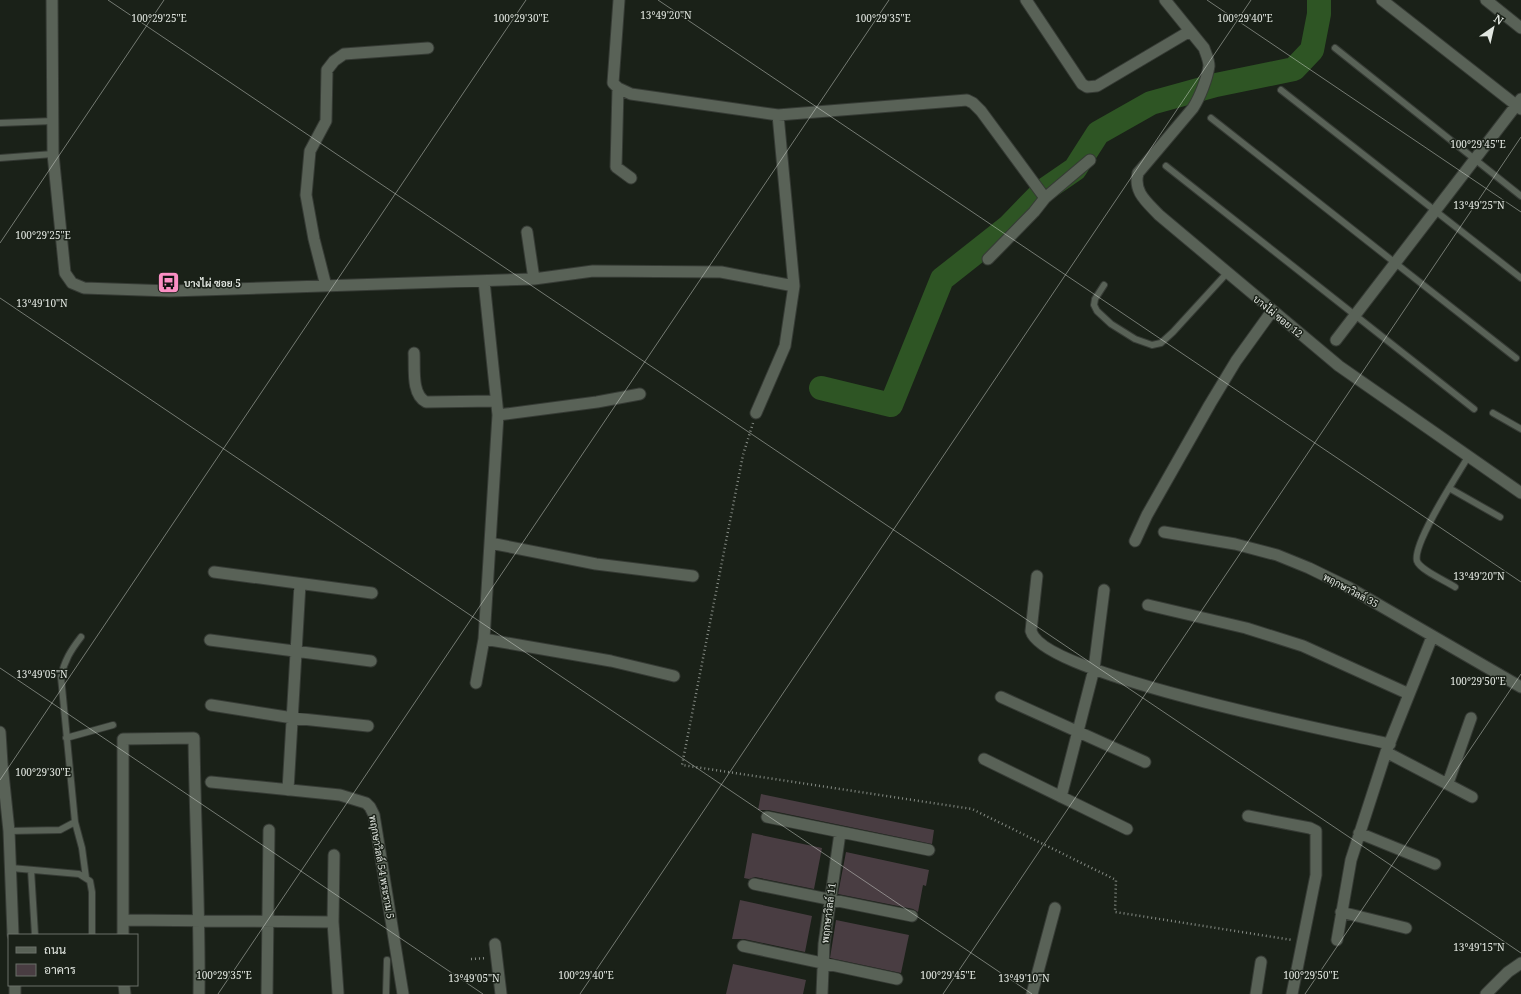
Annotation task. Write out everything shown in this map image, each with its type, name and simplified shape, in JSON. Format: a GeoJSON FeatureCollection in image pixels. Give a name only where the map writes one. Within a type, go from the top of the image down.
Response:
{"type":"FeatureCollection","features":[{"type":"Feature","properties":{"kind":"street"},"geometry":{"type":"LineString","coordinates":[[52,0],[53,154],[65,273],[72,283],[84,288],[170,290],[484,281],[534,279],[593,270],[721,272],[794,286]]}},
{"type":"Feature","properties":{"kind":"street"},"geometry":{"type":"LineString","coordinates":[[619,0],[613,83],[618,88],[631,94],[778,115],[967,100],[981,110],[1044,196]]}},
{"type":"Feature","properties":{"kind":"street"},"geometry":{"type":"LineString","coordinates":[[1026,0],[1082,84],[1086,87],[1097,86],[1190,31],[1165,0]]}},
{"type":"Feature","properties":{"kind":"street"},"geometry":{"type":"LineString","coordinates":[[1336,340],[1434,211],[1519,105],[1382,0]]}},
{"type":"Feature","properties":{"kind":"street"},"geometry":{"type":"LineString","coordinates":[[1486,0],[1521,28]]}},
{"type":"Feature","properties":{"kind":"street","name":"บางไผ่ ซอย 12"},"geometry":{"type":"LineString","coordinates":[[1190,31],[1204,48],[1208,57],[1209,66],[1198,100],[1138,173],[1136,181],[1137,190],[1141,197],[1159,215],[1339,366],[1521,493]]}},
{"type":"Feature","properties":{"kind":"street"},"geometry":{"type":"LineString","coordinates":[[326,286],[314,239],[306,195],[310,151],[326,121],[327,70],[334,61],[344,54],[428,48]]}},
{"type":"Feature","properties":{"kind":"street"},"geometry":{"type":"LineString","coordinates":[[618,88],[616,167],[631,178]]}},
{"type":"Feature","properties":{"kind":"street"},"geometry":{"type":"LineString","coordinates":[[756,413],[785,346],[794,286],[778,115]]}},
{"type":"Feature","properties":{"kind":"street"},"geometry":{"type":"LineString","coordinates":[[988,259],[1034,212],[1044,196],[1090,160]]}},
{"type":"Feature","properties":{"kind":"street"},"geometry":{"type":"LineString","coordinates":[[527,232],[534,279]]}},
{"type":"Feature","properties":{"kind":"street"},"geometry":{"type":"LineString","coordinates":[[476,683],[484,639],[498,415],[495,401],[484,281]]}},
{"type":"Feature","properties":{"kind":"street"},"geometry":{"type":"LineString","coordinates":[[1135,541],[1147,515],[1210,404],[1236,361],[1272,311]]}},
{"type":"Feature","properties":{"kind":"street"},"geometry":{"type":"LineString","coordinates":[[414,353],[416,391],[420,399],[426,402],[495,401]]}},
{"type":"Feature","properties":{"kind":"street"},"geometry":{"type":"LineString","coordinates":[[498,415],[597,402],[640,394]]}},
{"type":"Feature","properties":{"kind":"street","name":"พฤกษาวิลล์ 35"},"geometry":{"type":"LineString","coordinates":[[1164,532],[1235,544],[1277,555],[1310,568],[1348,587],[1432,637],[1521,687]]}},
{"type":"Feature","properties":{"kind":"street"},"geometry":{"type":"LineString","coordinates":[[490,543],[596,564],[694,576]]}},
{"type":"Feature","properties":{"kind":"street"},"geometry":{"type":"LineString","coordinates":[[214,572],[372,594]]}},
{"type":"Feature","properties":{"kind":"street"},"geometry":{"type":"LineString","coordinates":[[1037,576],[1031,631],[1033,636],[1049,650],[1094,669],[1174,694],[1388,748],[1472,797]]}},
{"type":"Feature","properties":{"kind":"street"},"geometry":{"type":"LineString","coordinates":[[288,790],[300,584]]}},
{"type":"Feature","properties":{"kind":"street"},"geometry":{"type":"LineString","coordinates":[[1061,797],[1094,669],[1104,590]]}},
{"type":"Feature","properties":{"kind":"street"},"geometry":{"type":"LineString","coordinates":[[1148,605],[1246,628],[1303,646],[1410,694]]}},
{"type":"Feature","properties":{"kind":"street"},"geometry":{"type":"LineString","coordinates":[[1337,940],[1347,874],[1359,833],[1388,748],[1432,637]]}},
{"type":"Feature","properties":{"kind":"street"},"geometry":{"type":"LineString","coordinates":[[484,639],[611,661],[674,676]]}},
{"type":"Feature","properties":{"kind":"street"},"geometry":{"type":"LineString","coordinates":[[210,640],[296,650],[371,661]]}},
{"type":"Feature","properties":{"kind":"street"},"geometry":{"type":"LineString","coordinates":[[1001,697],[1145,762]]}},
{"type":"Feature","properties":{"kind":"street"},"geometry":{"type":"LineString","coordinates":[[211,705],[293,718],[368,726]]}},
{"type":"Feature","properties":{"kind":"street"},"geometry":{"type":"LineString","coordinates":[[1448,784],[1471,718]]}},
{"type":"Feature","properties":{"kind":"street"},"geometry":{"type":"LineString","coordinates":[[0,732],[1,765],[10,831],[13,934]]}},
{"type":"Feature","properties":{"kind":"street"},"geometry":{"type":"LineString","coordinates":[[123,934],[122,739],[194,738],[200,922],[199,994]]}},
{"type":"Feature","properties":{"kind":"street"},"geometry":{"type":"LineString","coordinates":[[984,759],[1127,829]]}},
{"type":"Feature","properties":{"kind":"street","name":"พฤกษาวิลล์ 54 พระราม 5"},"geometry":{"type":"LineString","coordinates":[[211,782],[340,796],[366,803],[370,807],[374,814],[403,994]]}},
{"type":"Feature","properties":{"kind":"street"},"geometry":{"type":"LineString","coordinates":[[1248,816],[1310,828],[1316,831],[1316,875],[1292,994]]}},
{"type":"Feature","properties":{"kind":"street"},"geometry":{"type":"LineString","coordinates":[[767,817],[929,850]]}},
{"type":"Feature","properties":{"kind":"street"},"geometry":{"type":"LineString","coordinates":[[267,994],[269,830]]}},
{"type":"Feature","properties":{"kind":"street","name":"พฤกษาวิลล์ 11"},"geometry":{"type":"LineString","coordinates":[[822,994],[829,898],[840,833]]}},
{"type":"Feature","properties":{"kind":"street"},"geometry":{"type":"LineString","coordinates":[[1359,833],[1435,864]]}},
{"type":"Feature","properties":{"kind":"street"},"geometry":{"type":"LineString","coordinates":[[334,855],[333,922],[338,993]]}},
{"type":"Feature","properties":{"kind":"street"},"geometry":{"type":"LineString","coordinates":[[754,884],[912,916]]}},
{"type":"Feature","properties":{"kind":"street"},"geometry":{"type":"LineString","coordinates":[[1032,994],[1055,908]]}},
{"type":"Feature","properties":{"kind":"street"},"geometry":{"type":"LineString","coordinates":[[1341,912],[1406,928]]}},
{"type":"Feature","properties":{"kind":"street"},"geometry":{"type":"LineString","coordinates":[[123,920],[200,922],[333,922]]}},
{"type":"Feature","properties":{"kind":"street"},"geometry":{"type":"LineString","coordinates":[[495,944],[501,994]]}},
{"type":"Feature","properties":{"kind":"street"},"geometry":{"type":"LineString","coordinates":[[743,946],[897,979]]}},
{"type":"Feature","properties":{"kind":"street"},"geometry":{"type":"LineString","coordinates":[[1256,994],[1262,962]]}},
{"type":"Feature","properties":{"kind":"street"},"geometry":{"type":"LineString","coordinates":[[1486,994],[1508,972],[1521,963]]}},
{"type":"Feature","properties":{"kind":"lane"},"geometry":{"type":"LineString","coordinates":[[1334,48],[1521,196]]}},
{"type":"Feature","properties":{"kind":"lane"},"geometry":{"type":"LineString","coordinates":[[1281,90],[1521,278]]}},
{"type":"Feature","properties":{"kind":"lane"},"geometry":{"type":"LineString","coordinates":[[1211,118],[1516,358]]}},
{"type":"Feature","properties":{"kind":"lane"},"geometry":{"type":"LineString","coordinates":[[0,123],[53,121]]}},
{"type":"Feature","properties":{"kind":"lane"},"geometry":{"type":"LineString","coordinates":[[0,158],[53,154]]}},
{"type":"Feature","properties":{"kind":"lane"},"geometry":{"type":"LineString","coordinates":[[1166,166],[1474,409]]}},
{"type":"Feature","properties":{"kind":"lane"},"geometry":{"type":"LineString","coordinates":[[1104,285],[1095,299],[1094,305],[1097,311],[1111,324],[1135,339],[1152,345],[1160,343],[1173,332],[1227,273]]}},
{"type":"Feature","properties":{"kind":"lane"},"geometry":{"type":"LineString","coordinates":[[1493,413],[1521,429]]}},
{"type":"Feature","properties":{"kind":"lane"},"geometry":{"type":"LineString","coordinates":[[1455,587],[1421,567],[1417,561],[1416,552],[1430,520],[1468,457]]}},
{"type":"Feature","properties":{"kind":"lane"},"geometry":{"type":"LineString","coordinates":[[1450,488],[1500,517]]}},
{"type":"Feature","properties":{"kind":"lane"},"geometry":{"type":"LineString","coordinates":[[81,637],[72,648],[64,663],[61,677],[75,822],[82,848],[86,878]]}},
{"type":"Feature","properties":{"kind":"lane"},"geometry":{"type":"LineString","coordinates":[[66,738],[113,725]]}},
{"type":"Feature","properties":{"kind":"lane"},"geometry":{"type":"LineString","coordinates":[[10,831],[60,830],[75,822]]}},
{"type":"Feature","properties":{"kind":"lane"},"geometry":{"type":"LineString","coordinates":[[11,868],[79,874],[90,881],[92,892],[92,934]]}},
{"type":"Feature","properties":{"kind":"lane"},"geometry":{"type":"LineString","coordinates":[[31,870],[35,934]]}},
{"type":"Feature","properties":{"kind":"lane"},"geometry":{"type":"LineString","coordinates":[[386,994],[387,960]]}},
{"type":"Feature","properties":{"kind":"path"},"geometry":{"type":"LineString","coordinates":[[756,413],[743,455],[682,765],[972,809],[1116,880],[1115,912],[1302,941]]}},
{"type":"Feature","properties":{"kind":"building"},"geometry":{"type":"Polygon","coordinates":[[[761,794],[934,830],[932,844],[768,810],[758,810],[761,794]]]}},
{"type":"Feature","properties":{"kind":"building"},"geometry":{"type":"Polygon","coordinates":[[[752,833],[822,848],[814,889],[755,877],[749,879],[744,878],[752,833]]]}},
{"type":"Feature","properties":{"kind":"building"},"geometry":{"type":"Polygon","coordinates":[[[846,852],[929,870],[926,886],[923,885],[918,912],[913,909],[838,894],[846,852]]]}},
{"type":"Feature","properties":{"kind":"building"},"geometry":{"type":"Polygon","coordinates":[[[740,900],[812,916],[805,952],[744,939],[732,939],[740,900]]]}},
{"type":"Feature","properties":{"kind":"building"},"geometry":{"type":"Polygon","coordinates":[[[836,920],[909,935],[901,973],[830,958],[836,920]]]}},
{"type":"Feature","properties":{"kind":"building"},"geometry":{"type":"Polygon","coordinates":[[[733,964],[806,980],[803,994],[726,994],[733,964]]]}},
{"type":"Feature","properties":{"kind":"waterway"},"geometry":{"type":"LineString","coordinates":[[821,388],[891,405],[942,279],[1008,227],[1043,191],[1075,169],[1098,133],[1151,103],[1216,85],[1294,69],[1312,50],[1319,14],[1319,0]]}},
{"type":"Feature","properties":{"kind":"place","name":"บางไผ่ ซอย 5"},"geometry":{"type":"Point","coordinates":[168,283]}}]}
